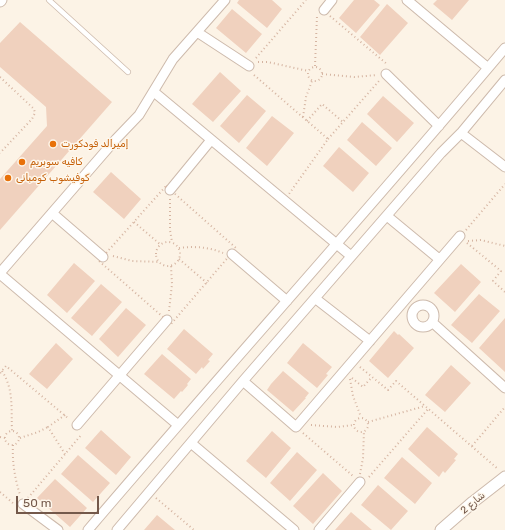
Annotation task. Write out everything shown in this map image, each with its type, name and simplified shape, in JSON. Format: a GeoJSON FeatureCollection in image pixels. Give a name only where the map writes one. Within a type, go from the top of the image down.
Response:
{"type":"FeatureCollection","features":[{"type":"Feature","properties":{"kind":"street"},"geometry":{"type":"LineString","coordinates":[[178,425],[0,273],[139,115],[173,59],[225,0]]}},
{"type":"Feature","properties":{"kind":"street"},"geometry":{"type":"LineString","coordinates":[[320,10],[332,0]]}},
{"type":"Feature","properties":{"kind":"street"},"geometry":{"type":"LineString","coordinates":[[407,0],[488,68]]}},
{"type":"Feature","properties":{"kind":"street"},"geometry":{"type":"LineString","coordinates":[[198,32],[250,66]]}},
{"type":"Feature","properties":{"kind":"street"},"geometry":{"type":"LineString","coordinates":[[88,530],[505,48]]}},
{"type":"Feature","properties":{"kind":"street"},"geometry":{"type":"LineString","coordinates":[[386,74],[439,126]]}},
{"type":"Feature","properties":{"kind":"street"},"geometry":{"type":"LineString","coordinates":[[116,530],[243,381],[316,299],[351,256],[441,153],[461,133],[505,80]]}},
{"type":"Feature","properties":{"kind":"street"},"geometry":{"type":"LineString","coordinates":[[154,92],[351,256]]}},
{"type":"Feature","properties":{"kind":"street"},"geometry":{"type":"LineString","coordinates":[[461,133],[505,167]]}},
{"type":"Feature","properties":{"kind":"street"},"geometry":{"type":"LineString","coordinates":[[170,190],[211,140]]}},
{"type":"Feature","properties":{"kind":"street"},"geometry":{"type":"LineString","coordinates":[[52,213],[104,255]]}},
{"type":"Feature","properties":{"kind":"street"},"geometry":{"type":"LineString","coordinates":[[387,216],[439,259]]}},
{"type":"Feature","properties":{"kind":"street"},"geometry":{"type":"LineString","coordinates":[[243,381],[298,426],[403,300],[460,236]]}},
{"type":"Feature","properties":{"kind":"street"},"geometry":{"type":"LineString","coordinates":[[231,255],[287,301]]}},
{"type":"Feature","properties":{"kind":"street"},"geometry":{"type":"LineString","coordinates":[[316,299],[370,341]]}},
{"type":"Feature","properties":{"kind":"street"},"geometry":{"type":"LineString","coordinates":[[403,300],[415,308]]}},
{"type":"Feature","properties":{"kind":"street"},"geometry":{"type":"LineString","coordinates":[[425,305],[433,312],[434,317],[428,326],[423,328],[418,327],[414,323],[411,318],[415,308],[425,305]]}},
{"type":"Feature","properties":{"kind":"street"},"geometry":{"type":"LineString","coordinates":[[77,426],[166,320]]}},
{"type":"Feature","properties":{"kind":"street"},"geometry":{"type":"LineString","coordinates":[[432,322],[505,388]]}},
{"type":"Feature","properties":{"kind":"street"},"geometry":{"type":"LineString","coordinates":[[191,443],[294,530]]}},
{"type":"Feature","properties":{"kind":"street","name":"شارع 2"},"geometry":{"type":"LineString","coordinates":[[441,530],[473,502],[502,473]]}},
{"type":"Feature","properties":{"kind":"street"},"geometry":{"type":"LineString","coordinates":[[319,530],[360,481]]}},
{"type":"Feature","properties":{"kind":"street"},"geometry":{"type":"LineString","coordinates":[[23,504],[58,530]]}},
{"type":"Feature","properties":{"kind":"lane"},"geometry":{"type":"LineString","coordinates":[[49,0],[128,72]]}},
{"type":"Feature","properties":{"kind":"path"},"geometry":{"type":"LineString","coordinates":[[306,0],[253,62],[268,62],[308,71]]}},
{"type":"Feature","properties":{"kind":"path"},"geometry":{"type":"LineString","coordinates":[[315,66],[320,10]]}},
{"type":"Feature","properties":{"kind":"path"},"geometry":{"type":"LineString","coordinates":[[284,201],[328,139],[391,68],[320,10]]}},
{"type":"Feature","properties":{"kind":"path"},"geometry":{"type":"LineString","coordinates":[[250,66],[247,69],[328,139]]}},
{"type":"Feature","properties":{"kind":"path"},"geometry":{"type":"LineString","coordinates":[[315,66],[308,71],[308,77],[315,81],[320,79],[322,74]]}},
{"type":"Feature","properties":{"kind":"path"},"geometry":{"type":"LineString","coordinates":[[315,66],[321,70],[322,74]]}},
{"type":"Feature","properties":{"kind":"path"},"geometry":{"type":"LineString","coordinates":[[322,74],[369,77],[386,74]]}},
{"type":"Feature","properties":{"kind":"path"},"geometry":{"type":"LineString","coordinates":[[0,77],[34,109],[35,113],[0,153]]}},
{"type":"Feature","properties":{"kind":"path"},"geometry":{"type":"LineString","coordinates":[[303,117],[304,106],[312,80]]}},
{"type":"Feature","properties":{"kind":"path"},"geometry":{"type":"LineString","coordinates":[[307,121],[322,104],[343,122]]}},
{"type":"Feature","properties":{"kind":"path"},"geometry":{"type":"LineString","coordinates":[[460,236],[505,184]]}},
{"type":"Feature","properties":{"kind":"path"},"geometry":{"type":"LineString","coordinates":[[166,186],[170,190],[236,248],[171,324],[99,261],[166,186]]}},
{"type":"Feature","properties":{"kind":"path"},"geometry":{"type":"LineString","coordinates":[[170,190],[169,217],[172,242]]}},
{"type":"Feature","properties":{"kind":"path"},"geometry":{"type":"LineString","coordinates":[[134,222],[161,245]]}},
{"type":"Feature","properties":{"kind":"path"},"geometry":{"type":"LineString","coordinates":[[505,246],[481,240],[465,241],[501,271],[493,281],[505,292]]}},
{"type":"Feature","properties":{"kind":"path"},"geometry":{"type":"LineString","coordinates":[[104,255],[132,261],[160,262],[165,265],[171,265],[179,259],[179,248],[176,244],[166,242],[161,245],[157,251],[160,262]]}},
{"type":"Feature","properties":{"kind":"path"},"geometry":{"type":"LineString","coordinates":[[179,248],[205,248],[231,255]]}},
{"type":"Feature","properties":{"kind":"path"},"geometry":{"type":"LineString","coordinates":[[179,259],[207,283]]}},
{"type":"Feature","properties":{"kind":"path"},"geometry":{"type":"LineString","coordinates":[[166,320],[171,302],[171,265]]}},
{"type":"Feature","properties":{"kind":"path"},"geometry":{"type":"LineString","coordinates":[[353,361],[388,390],[396,381],[502,473]]}},
{"type":"Feature","properties":{"kind":"path"},"geometry":{"type":"LineString","coordinates":[[0,492],[20,508],[84,432],[6,366],[1,372],[8,381],[11,395],[12,431]]}},
{"type":"Feature","properties":{"kind":"path"},"geometry":{"type":"LineString","coordinates":[[368,422],[361,417],[353,396],[350,376],[363,387],[372,377]]}},
{"type":"Feature","properties":{"kind":"path"},"geometry":{"type":"LineString","coordinates":[[368,422],[425,406]]}},
{"type":"Feature","properties":{"kind":"path"},"geometry":{"type":"LineString","coordinates":[[472,446],[505,407]]}},
{"type":"Feature","properties":{"kind":"path"},"geometry":{"type":"LineString","coordinates":[[298,426],[363,484],[428,409]]}},
{"type":"Feature","properties":{"kind":"path"},"geometry":{"type":"LineString","coordinates":[[5,438],[7,443],[12,445],[18,443],[20,438],[48,427],[65,415]]}},
{"type":"Feature","properties":{"kind":"path"},"geometry":{"type":"LineString","coordinates":[[354,425],[356,420],[361,417]]}},
{"type":"Feature","properties":{"kind":"path"},"geometry":{"type":"LineString","coordinates":[[360,481],[364,431],[368,427],[368,422]]}},
{"type":"Feature","properties":{"kind":"path"},"geometry":{"type":"LineString","coordinates":[[298,426],[337,427],[354,425]]}},
{"type":"Feature","properties":{"kind":"path"},"geometry":{"type":"LineString","coordinates":[[354,425],[356,430],[364,431]]}},
{"type":"Feature","properties":{"kind":"path"},"geometry":{"type":"LineString","coordinates":[[48,427],[65,454]]}},
{"type":"Feature","properties":{"kind":"path"},"geometry":{"type":"LineString","coordinates":[[5,438],[7,433],[12,431]]}},
{"type":"Feature","properties":{"kind":"path"},"geometry":{"type":"LineString","coordinates":[[12,431],[18,434],[20,438]]}},
{"type":"Feature","properties":{"kind":"path"},"geometry":{"type":"LineString","coordinates":[[0,437],[5,438]]}},
{"type":"Feature","properties":{"kind":"path"},"geometry":{"type":"LineString","coordinates":[[12,445],[14,473],[23,504]]}},
{"type":"Feature","properties":{"kind":"path"},"geometry":{"type":"LineString","coordinates":[[149,492],[194,530]]}},
{"type":"Feature","properties":{"kind":"building"},"geometry":{"type":"Polygon","coordinates":[[[239,0],[272,0],[282,9],[267,28],[237,3],[239,0]]]}},
{"type":"Feature","properties":{"kind":"building"},"geometry":{"type":"Polygon","coordinates":[[[354,0],[374,0],[380,5],[356,33],[339,18],[354,0]]]}},
{"type":"Feature","properties":{"kind":"building"},"geometry":{"type":"Polygon","coordinates":[[[437,0],[469,0],[452,20],[433,4],[437,0]]]}},
{"type":"Feature","properties":{"kind":"building"},"geometry":{"type":"Polygon","coordinates":[[[387,4],[408,23],[380,55],[360,37],[387,4]]]}},
{"type":"Feature","properties":{"kind":"building"},"geometry":{"type":"Polygon","coordinates":[[[232,9],[262,34],[246,53],[216,28],[232,9]]]}},
{"type":"Feature","properties":{"kind":"building","name":"إميرالد فودكورت"},"geometry":{"type":"Polygon","coordinates":[[[20,22],[112,102],[0,230],[0,179],[47,126],[46,107],[0,67],[0,43],[20,22]]]}},
{"type":"Feature","properties":{"kind":"building"},"geometry":{"type":"Polygon","coordinates":[[[220,72],[241,91],[213,122],[192,104],[220,72]]]}},
{"type":"Feature","properties":{"kind":"building"},"geometry":{"type":"Polygon","coordinates":[[[247,95],[266,111],[239,143],[220,126],[247,95]]]}},
{"type":"Feature","properties":{"kind":"building"},"geometry":{"type":"Polygon","coordinates":[[[383,96],[414,123],[397,142],[367,114],[383,96]]]}},
{"type":"Feature","properties":{"kind":"building"},"geometry":{"type":"Polygon","coordinates":[[[272,116],[294,133],[267,166],[246,148],[272,116]]]}},
{"type":"Feature","properties":{"kind":"building"},"geometry":{"type":"Polygon","coordinates":[[[362,122],[392,148],[376,166],[347,140],[362,122]]]}},
{"type":"Feature","properties":{"kind":"building"},"geometry":{"type":"Polygon","coordinates":[[[339,147],[369,173],[353,192],[323,166],[339,147]]]}},
{"type":"Feature","properties":{"kind":"building"},"geometry":{"type":"Polygon","coordinates":[[[111,172],[141,199],[124,219],[93,192],[111,172]]]}},
{"type":"Feature","properties":{"kind":"building"},"geometry":{"type":"Polygon","coordinates":[[[74,263],[95,281],[67,313],[47,295],[74,263]]]}},
{"type":"Feature","properties":{"kind":"building"},"geometry":{"type":"Polygon","coordinates":[[[461,264],[481,282],[455,312],[434,293],[461,264]]]}},
{"type":"Feature","properties":{"kind":"building"},"geometry":{"type":"Polygon","coordinates":[[[101,284],[122,302],[92,336],[71,318],[101,284]]]}},
{"type":"Feature","properties":{"kind":"building"},"geometry":{"type":"Polygon","coordinates":[[[479,294],[500,311],[472,343],[451,325],[479,294]]]}},
{"type":"Feature","properties":{"kind":"building"},"geometry":{"type":"Polygon","coordinates":[[[126,308],[146,325],[118,357],[99,339],[126,308]]]}},
{"type":"Feature","properties":{"kind":"building"},"geometry":{"type":"Polygon","coordinates":[[[505,318],[505,372],[479,348],[505,318]]]}},
{"type":"Feature","properties":{"kind":"building"},"geometry":{"type":"Polygon","coordinates":[[[184,329],[213,354],[208,360],[210,361],[196,374],[167,349],[184,329]]]}},
{"type":"Feature","properties":{"kind":"building"},"geometry":{"type":"Polygon","coordinates":[[[394,331],[414,348],[388,378],[369,361],[394,331]]]}},
{"type":"Feature","properties":{"kind":"building"},"geometry":{"type":"Polygon","coordinates":[[[56,343],[73,359],[47,389],[29,374],[56,343]]]}},
{"type":"Feature","properties":{"kind":"building"},"geometry":{"type":"Polygon","coordinates":[[[303,343],[332,367],[326,374],[328,375],[317,388],[287,363],[303,343]]]}},
{"type":"Feature","properties":{"kind":"building"},"geometry":{"type":"Polygon","coordinates":[[[162,354],[191,379],[187,384],[188,385],[174,399],[144,374],[162,354]]]}},
{"type":"Feature","properties":{"kind":"building"},"geometry":{"type":"Polygon","coordinates":[[[451,365],[471,383],[445,412],[425,395],[451,365]]]}},
{"type":"Feature","properties":{"kind":"building"},"geometry":{"type":"Polygon","coordinates":[[[283,371],[309,393],[293,412],[267,390],[283,371]]]}},
{"type":"Feature","properties":{"kind":"building"},"geometry":{"type":"Polygon","coordinates":[[[427,427],[458,454],[454,459],[456,460],[445,473],[443,471],[439,477],[408,449],[427,427]]]}},
{"type":"Feature","properties":{"kind":"building"},"geometry":{"type":"Polygon","coordinates":[[[101,430],[131,457],[116,475],[85,448],[101,430]]]}},
{"type":"Feature","properties":{"kind":"building"},"geometry":{"type":"Polygon","coordinates":[[[272,431],[291,448],[266,478],[246,461],[272,431]]]}},
{"type":"Feature","properties":{"kind":"building"},"geometry":{"type":"Polygon","coordinates":[[[297,452],[317,470],[290,501],[270,483],[297,452]]]}},
{"type":"Feature","properties":{"kind":"building"},"geometry":{"type":"Polygon","coordinates":[[[78,455],[110,483],[93,502],[61,474],[78,455]]]}},
{"type":"Feature","properties":{"kind":"building"},"geometry":{"type":"Polygon","coordinates":[[[402,457],[432,483],[415,504],[384,478],[402,457]]]}},
{"type":"Feature","properties":{"kind":"building"},"geometry":{"type":"Polygon","coordinates":[[[323,473],[342,491],[313,524],[293,506],[323,473]]]}},
{"type":"Feature","properties":{"kind":"building"},"geometry":{"type":"Polygon","coordinates":[[[55,479],[87,508],[70,527],[37,498],[55,479]]]}},
{"type":"Feature","properties":{"kind":"building"},"geometry":{"type":"Polygon","coordinates":[[[378,485],[408,511],[391,530],[361,505],[378,485]]]}},
{"type":"Feature","properties":{"kind":"building"},"geometry":{"type":"Polygon","coordinates":[[[351,512],[372,530],[335,530],[351,512]]]}},
{"type":"Feature","properties":{"kind":"building"},"geometry":{"type":"Polygon","coordinates":[[[157,515],[175,530],[144,530],[157,515]]]}},
{"type":"Feature","properties":{"kind":"place","name":"إميرالد فودكورت"},"geometry":{"type":"Point","coordinates":[53,144]}},
{"type":"Feature","properties":{"kind":"place","name":"كافيه سوبريم"},"geometry":{"type":"Point","coordinates":[22,162]}},
{"type":"Feature","properties":{"kind":"place","name":"كوفيشوب كومبانى"},"geometry":{"type":"Point","coordinates":[8,178]}}]}
